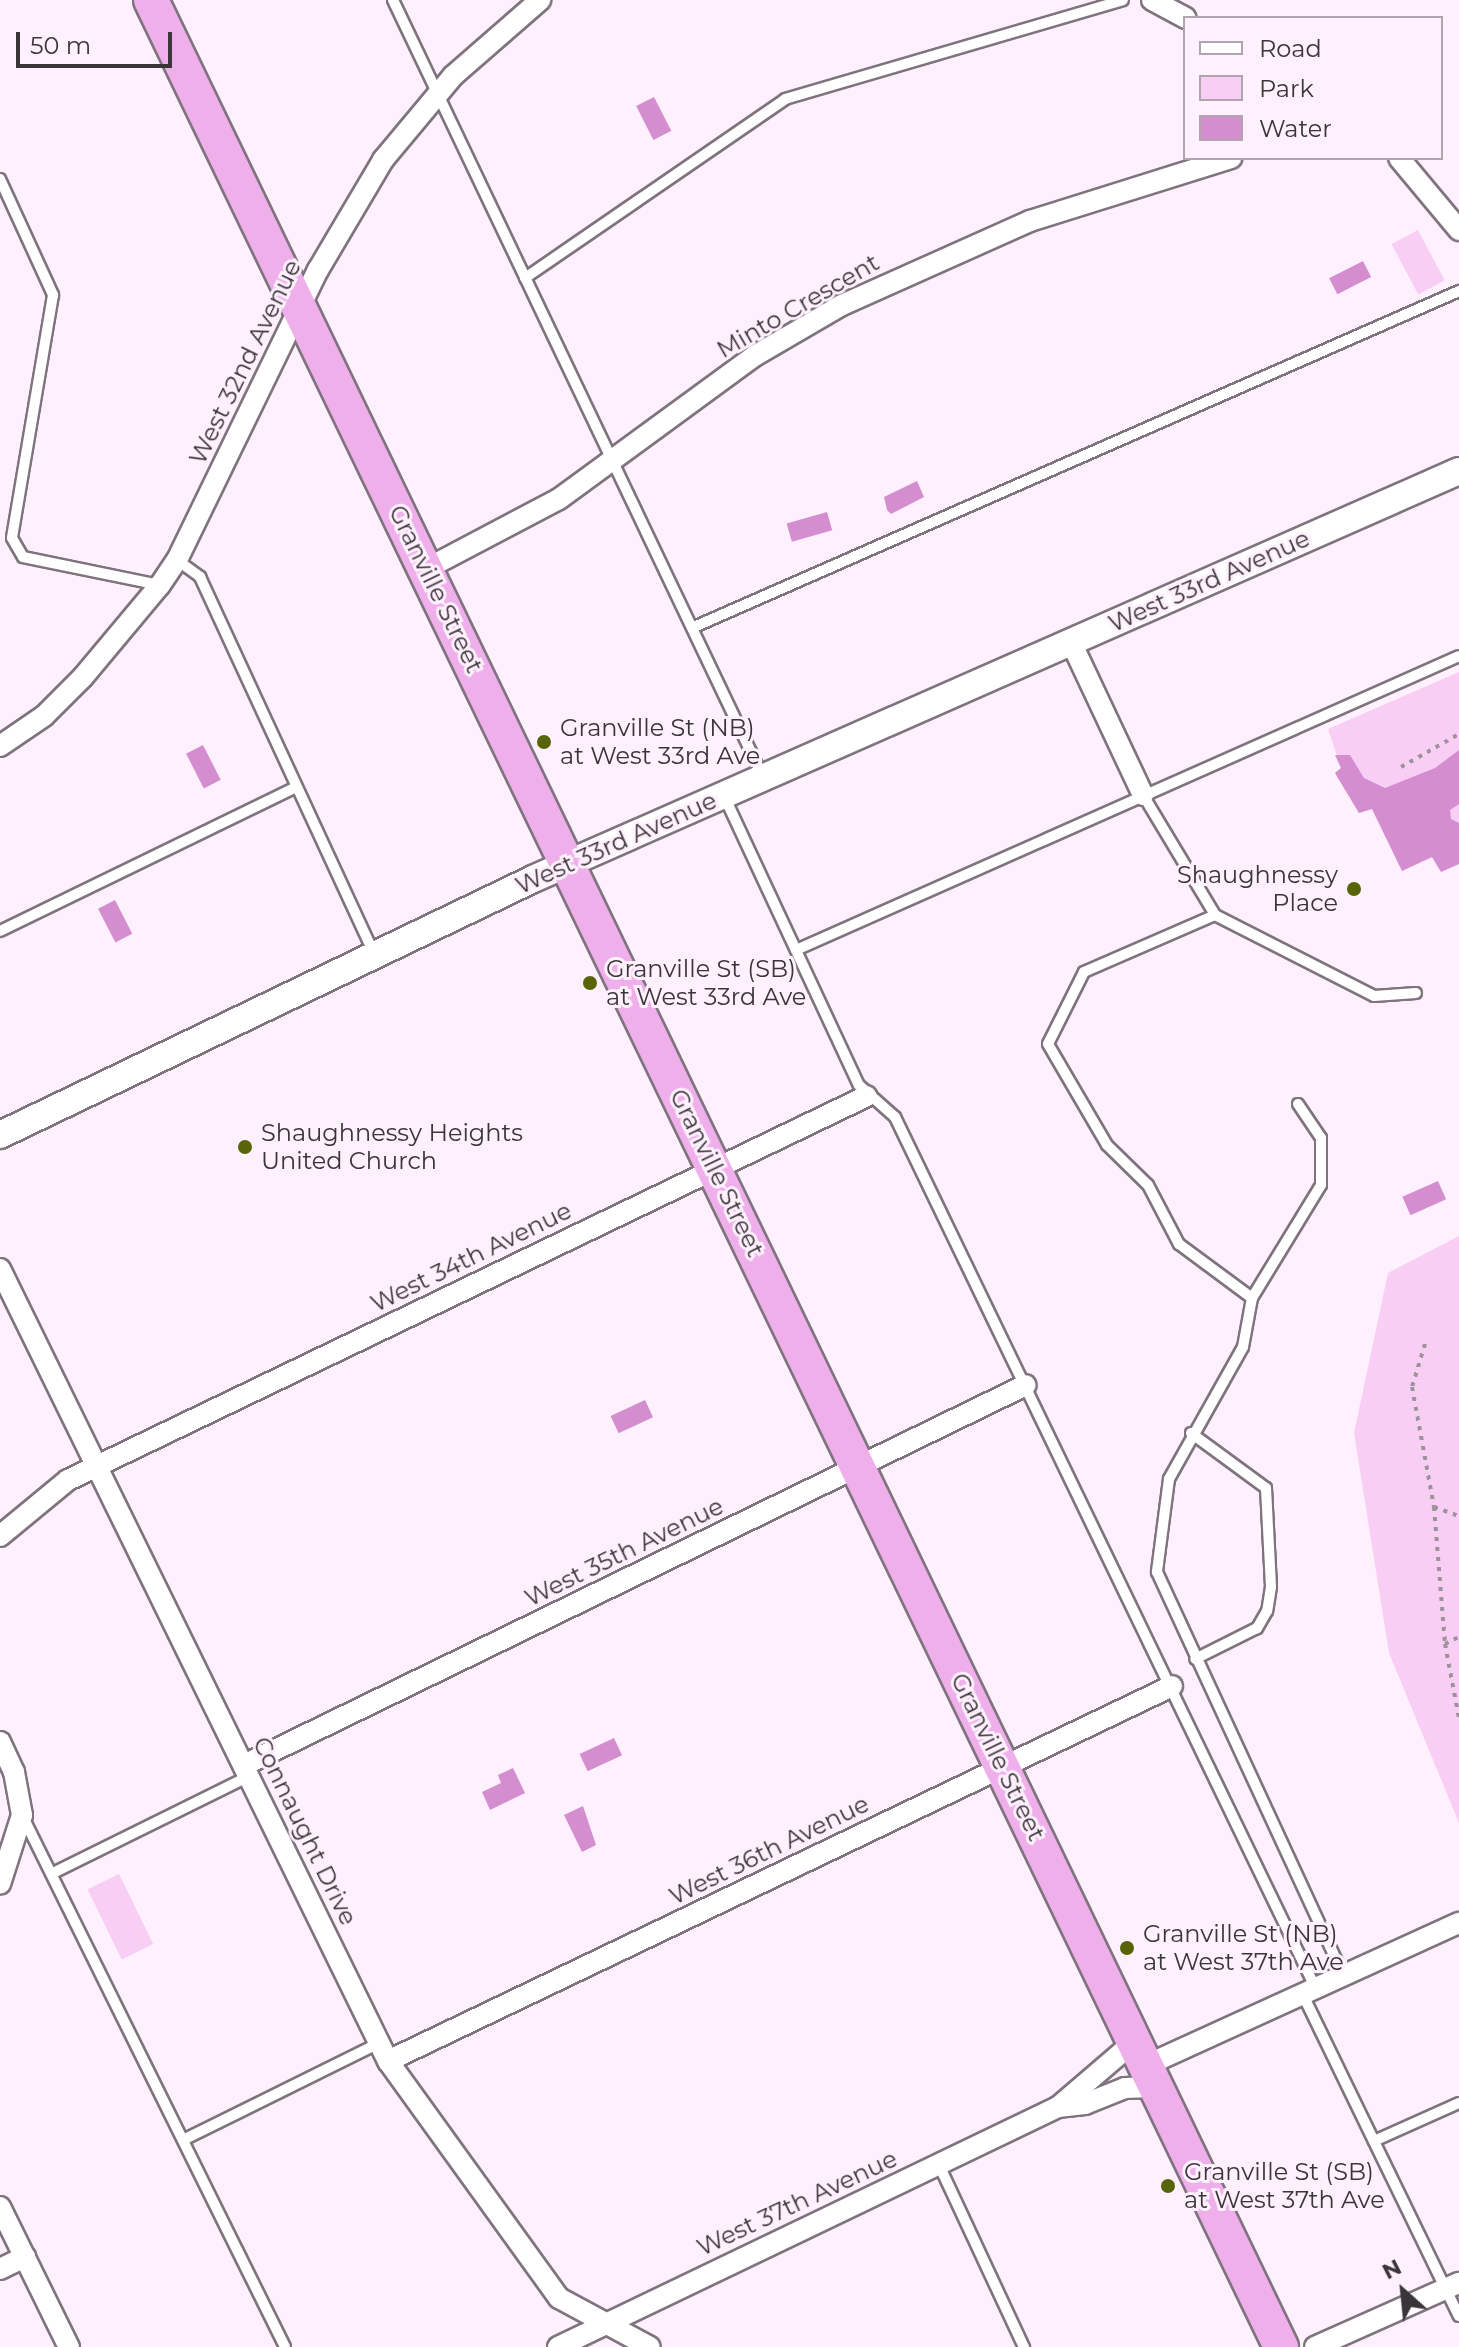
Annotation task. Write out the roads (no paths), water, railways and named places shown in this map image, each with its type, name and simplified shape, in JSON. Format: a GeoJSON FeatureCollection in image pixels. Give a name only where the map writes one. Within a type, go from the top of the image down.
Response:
{"type":"FeatureCollection","features":[{"type":"Feature","properties":{"kind":"highway","name":"Granville Street"},"geometry":{"type":"LineString","coordinates":[[151,0],[1281,2347]]}},
{"type":"Feature","properties":{"kind":"street","name":"West 32nd Avenue"},"geometry":{"type":"LineString","coordinates":[[0,746],[44,716],[83,677],[160,585],[177,560],[301,309],[383,160],[438,93],[493,37],[540,0]]}},
{"type":"Feature","properties":{"kind":"street"},"geometry":{"type":"LineString","coordinates":[[1152,0],[1183,16]]}},
{"type":"Feature","properties":{"kind":"street","name":"Minto Crescent"},"geometry":{"type":"LineString","coordinates":[[426,569],[559,499],[756,355],[842,305],[1030,221],[1189,175],[1226,160]]}},
{"type":"Feature","properties":{"kind":"street"},"geometry":{"type":"LineString","coordinates":[[1401,160],[1459,230]]}},
{"type":"Feature","properties":{"kind":"street","name":"West 33rd Avenue"},"geometry":{"type":"LineString","coordinates":[[0,1135],[568,864],[1459,471]]}},
{"type":"Feature","properties":{"kind":"street"},"geometry":{"type":"LineString","coordinates":[[1071,642],[1143,795]]}},
{"type":"Feature","properties":{"kind":"street","name":"West 34th Avenue"},"geometry":{"type":"LineString","coordinates":[[0,1536],[30,1507],[98,1466],[867,1096]]}},
{"type":"Feature","properties":{"kind":"street","name":"Connaught Drive"},"geometry":{"type":"LineString","coordinates":[[0,1269],[384,2052],[559,2298],[650,2347]]}},
{"type":"Feature","properties":{"kind":"street","name":"West 35th Avenue"},"geometry":{"type":"LineString","coordinates":[[246,1770],[1026,1385]]}},
{"type":"Feature","properties":{"kind":"street","name":"West 36th Avenue"},"geometry":{"type":"LineString","coordinates":[[384,2052],[1172,1686]]}},
{"type":"Feature","properties":{"kind":"street"},"geometry":{"type":"LineString","coordinates":[[0,1742],[14,1772],[22,1815],[0,1884]]}},
{"type":"Feature","properties":{"kind":"street","name":"West 37th Avenue"},"geometry":{"type":"LineString","coordinates":[[558,2347],[1147,2064],[1459,1923]]}},
{"type":"Feature","properties":{"kind":"street","name":"West 37th Avenue"},"geometry":{"type":"LineString","coordinates":[[1058,2107],[1085,2104],[1125,2088],[1147,2064]]}},
{"type":"Feature","properties":{"kind":"street"},"geometry":{"type":"LineString","coordinates":[[0,2207],[69,2347]]}},
{"type":"Feature","properties":{"kind":"street"},"geometry":{"type":"LineString","coordinates":[[0,2269],[25,2257]]}},
{"type":"Feature","properties":{"kind":"street"},"geometry":{"type":"LineString","coordinates":[[1315,2347],[1452,2286]]}},
{"type":"Feature","properties":{"kind":"lane"},"geometry":{"type":"LineString","coordinates":[[393,0],[763,777]]}},
{"type":"Feature","properties":{"kind":"lane"},"geometry":{"type":"LineString","coordinates":[[525,278],[785,99],[1123,0]]}},
{"type":"Feature","properties":{"kind":"lane"},"geometry":{"type":"LineString","coordinates":[[0,179],[53,295],[12,538],[23,557],[160,585]]}},
{"type":"Feature","properties":{"kind":"lane"},"geometry":{"type":"LineString","coordinates":[[694,627],[1459,291]]}},
{"type":"Feature","properties":{"kind":"lane"},"geometry":{"type":"LineString","coordinates":[[177,560],[200,577],[375,955]]}},
{"type":"Feature","properties":{"kind":"lane"},"geometry":{"type":"LineString","coordinates":[[796,950],[1459,656]]}},
{"type":"Feature","properties":{"kind":"lane"},"geometry":{"type":"LineString","coordinates":[[0,931],[296,787]]}},
{"type":"Feature","properties":{"kind":"lane"},"geometry":{"type":"LineString","coordinates":[[724,795],[867,1096],[895,1117],[1172,1686],[1374,2141],[1452,2286],[1459,2316]]}},
{"type":"Feature","properties":{"kind":"lane"},"geometry":{"type":"LineString","coordinates":[[1143,795],[1215,915],[1374,996],[1416,993]]}},
{"type":"Feature","properties":{"kind":"lane"},"geometry":{"type":"LineString","coordinates":[[1215,915],[1084,972],[1048,1044],[1107,1145],[1148,1185],[1179,1244],[1252,1298]]}},
{"type":"Feature","properties":{"kind":"lane"},"geometry":{"type":"LineString","coordinates":[[1298,1104],[1321,1138],[1321,1185],[1252,1298],[1243,1347],[1191,1433],[1162,1509],[1157,1572],[1343,1974]]}},
{"type":"Feature","properties":{"kind":"lane"},"geometry":{"type":"LineString","coordinates":[[1191,1433],[1266,1488],[1271,1587],[1267,1611],[1257,1628],[1195,1659]]}},
{"type":"Feature","properties":{"kind":"lane"},"geometry":{"type":"LineString","coordinates":[[55,1872],[246,1770]]}},
{"type":"Feature","properties":{"kind":"lane"},"geometry":{"type":"LineString","coordinates":[[22,1815],[55,1872],[285,2347]]}},
{"type":"Feature","properties":{"kind":"lane"},"geometry":{"type":"LineString","coordinates":[[185,2139],[384,2052]]}},
{"type":"Feature","properties":{"kind":"lane"},"geometry":{"type":"LineString","coordinates":[[1374,2141],[1459,2103]]}},
{"type":"Feature","properties":{"kind":"lane"},"geometry":{"type":"LineString","coordinates":[[939,2165],[1024,2347]]}},
{"type":"Feature","properties":{"kind":"water"},"geometry":{"type":"Polygon","coordinates":[[[654,97],[671,131],[653,140],[636,106],[654,97]]]}},
{"type":"Feature","properties":{"kind":"water"},"geometry":{"type":"Polygon","coordinates":[[[1363,261],[1371,277],[1337,294],[1329,278],[1363,261]]]}},
{"type":"Feature","properties":{"kind":"water"},"geometry":{"type":"Polygon","coordinates":[[[917,481],[924,497],[891,514],[884,497],[917,481]]]}},
{"type":"Feature","properties":{"kind":"water"},"geometry":{"type":"Polygon","coordinates":[[[827,512],[832,530],[792,542],[787,524],[827,512]]]}},
{"type":"Feature","properties":{"kind":"water"},"geometry":{"type":"Polygon","coordinates":[[[203,745],[221,780],[204,788],[186,754],[203,745]]]}},
{"type":"Feature","properties":{"kind":"water"},"geometry":{"type":"Polygon","coordinates":[[[1459,750],[1459,804],[1450,810],[1451,819],[1459,823],[1459,864],[1441,872],[1432,857],[1402,871],[1372,809],[1359,813],[1335,773],[1341,768],[1335,755],[1350,755],[1364,778],[1385,788],[1435,768],[1459,750]]]}},
{"type":"Feature","properties":{"kind":"water"},"geometry":{"type":"Polygon","coordinates":[[[115,900],[132,934],[115,942],[98,909],[115,900]]]}},
{"type":"Feature","properties":{"kind":"water"},"geometry":{"type":"Polygon","coordinates":[[[1438,1181],[1446,1199],[1411,1215],[1402,1197],[1438,1181]]]}},
{"type":"Feature","properties":{"kind":"water"},"geometry":{"type":"Polygon","coordinates":[[[645,1400],[653,1417],[619,1433],[611,1416],[645,1400]]]}},
{"type":"Feature","properties":{"kind":"water"},"geometry":{"type":"Polygon","coordinates":[[[614,1738],[622,1755],[588,1771],[580,1754],[614,1738]]]}},
{"type":"Feature","properties":{"kind":"water"},"geometry":{"type":"Polygon","coordinates":[[[513,1768],[525,1793],[490,1810],[482,1792],[501,1783],[498,1775],[513,1768]]]}},
{"type":"Feature","properties":{"kind":"water"},"geometry":{"type":"Polygon","coordinates":[[[583,1806],[596,1845],[582,1852],[564,1815],[583,1806]]]}},
{"type":"Feature","properties":{"kind":"place","name":"Granville St (NB) at West 33rd Ave"},"geometry":{"type":"Point","coordinates":[544,742]}},
{"type":"Feature","properties":{"kind":"place","name":"Shaughnessy Place"},"geometry":{"type":"Point","coordinates":[1354,889]}},
{"type":"Feature","properties":{"kind":"place","name":"Granville St (SB) at West 33rd Ave"},"geometry":{"type":"Point","coordinates":[590,983]}},
{"type":"Feature","properties":{"kind":"place","name":"Shaughnessy Heights United Church"},"geometry":{"type":"Point","coordinates":[245,1147]}},
{"type":"Feature","properties":{"kind":"place","name":"Granville St (NB) at West 37th Ave"},"geometry":{"type":"Point","coordinates":[1127,1948]}},
{"type":"Feature","properties":{"kind":"place","name":"Granville St (SB) at West 37th Ave"},"geometry":{"type":"Point","coordinates":[1168,2186]}}]}
